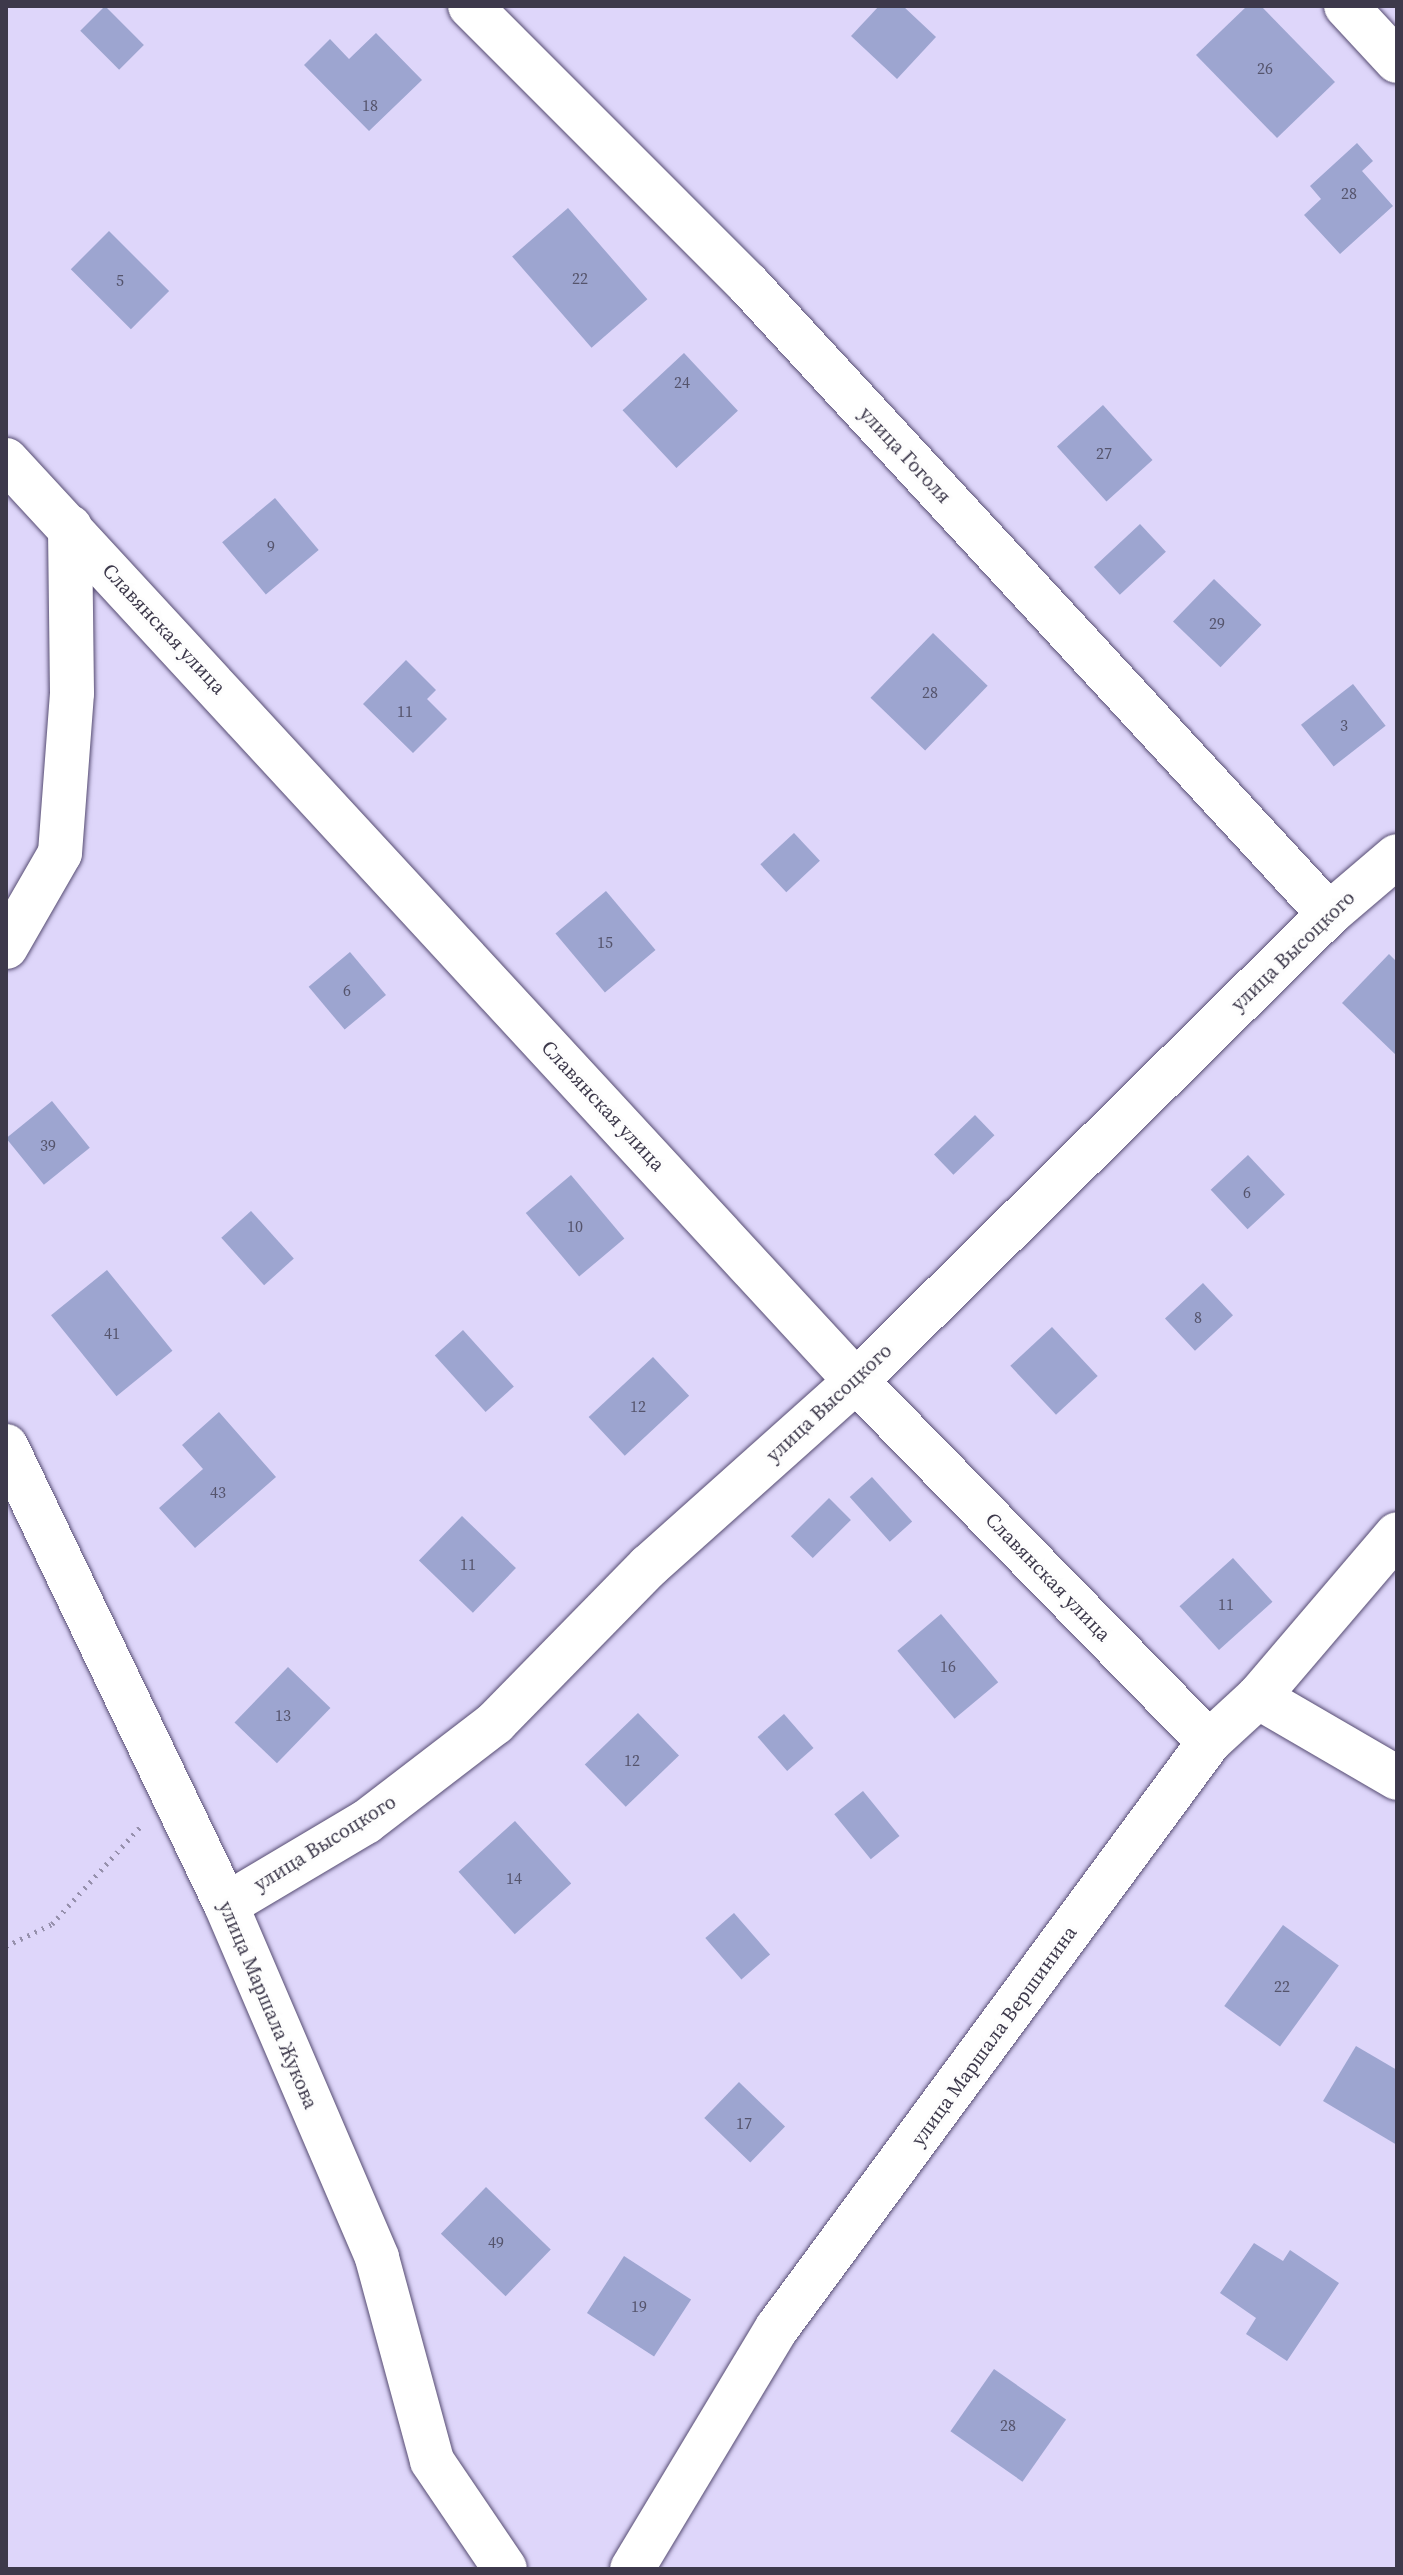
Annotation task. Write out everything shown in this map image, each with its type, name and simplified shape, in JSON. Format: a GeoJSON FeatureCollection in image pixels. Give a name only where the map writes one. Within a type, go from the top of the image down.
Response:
{"type":"FeatureCollection","features":[{"type":"Feature","properties":{"kind":"street","name":"улица Гоголя"},"geometry":{"type":"LineString","coordinates":[[470,6],[748,284],[1329,914]]}},
{"type":"Feature","properties":{"kind":"street"},"geometry":{"type":"LineString","coordinates":[[1346,6],[1397,61]]}},
{"type":"Feature","properties":{"kind":"street","name":"Славянская улица"},"geometry":{"type":"LineString","coordinates":[[6,460],[856,1381],[1209,1742]]}},
{"type":"Feature","properties":{"kind":"street"},"geometry":{"type":"LineString","coordinates":[[6,947],[60,853],[72,693],[70,527]]}},
{"type":"Feature","properties":{"kind":"street","name":"улица Высоцкого"},"geometry":{"type":"LineString","coordinates":[[226,1905],[366,1822],[495,1723],[649,1566],[856,1381],[1329,914],[1397,856]]}},
{"type":"Feature","properties":{"kind":"street","name":"улица Маршала Жукова"},"geometry":{"type":"LineString","coordinates":[[6,1446],[100,1631],[170,1794],[226,1905],[377,2258],[432,2461],[505,2569]]}},
{"type":"Feature","properties":{"kind":"street","name":"улица Маршала Вершинина"},"geometry":{"type":"LineString","coordinates":[[627,2563],[777,2328],[1209,1742],[1258,1697],[1397,1534]]}},
{"type":"Feature","properties":{"kind":"street"},"geometry":{"type":"LineString","coordinates":[[1258,1697],[1397,1778]]}},
{"type":"Feature","properties":{"kind":"path"},"geometry":{"type":"LineString","coordinates":[[6,1946],[52,1924],[170,1794]]}},
{"type":"Feature","properties":{"kind":"building"},"geometry":{"type":"Polygon","coordinates":[[[105,6],[144,45],[119,70],[80,31],[105,6]]]}},
{"type":"Feature","properties":{"kind":"building"},"geometry":{"type":"Polygon","coordinates":[[[879,6],[903,6],[936,37],[897,79],[851,36],[879,6]]]}},
{"type":"Feature","properties":{"kind":"building"},"geometry":{"type":"Polygon","coordinates":[[[1247,6],[1261,6],[1335,82],[1277,138],[1196,55],[1247,6]]]}},
{"type":"Feature","properties":{"kind":"building"},"geometry":{"type":"Polygon","coordinates":[[[376,33],[422,80],[369,131],[304,65],[330,39],[349,59],[376,33]]]}},
{"type":"Feature","properties":{"kind":"building"},"geometry":{"type":"Polygon","coordinates":[[[1357,143],[1373,161],[1362,171],[1393,206],[1340,254],[1304,215],[1321,199],[1310,186],[1357,143]]]}},
{"type":"Feature","properties":{"kind":"building"},"geometry":{"type":"Polygon","coordinates":[[[568,208],[647,299],[592,348],[512,257],[568,208]]]}},
{"type":"Feature","properties":{"kind":"building"},"geometry":{"type":"Polygon","coordinates":[[[109,231],[169,291],[131,329],[71,269],[109,231]]]}},
{"type":"Feature","properties":{"kind":"building"},"geometry":{"type":"Polygon","coordinates":[[[684,353],[738,411],[676,468],[623,410],[684,353]]]}},
{"type":"Feature","properties":{"kind":"building"},"geometry":{"type":"Polygon","coordinates":[[[1103,405],[1153,460],[1106,501],[1057,446],[1103,405]]]}},
{"type":"Feature","properties":{"kind":"building"},"geometry":{"type":"Polygon","coordinates":[[[275,498],[319,550],[266,594],[222,542],[275,498]]]}},
{"type":"Feature","properties":{"kind":"building"},"geometry":{"type":"Polygon","coordinates":[[[1140,524],[1166,552],[1120,595],[1094,567],[1140,524]]]}},
{"type":"Feature","properties":{"kind":"building"},"geometry":{"type":"Polygon","coordinates":[[[1214,579],[1261,625],[1220,667],[1173,621],[1214,579]]]}},
{"type":"Feature","properties":{"kind":"building"},"geometry":{"type":"Polygon","coordinates":[[[933,633],[988,686],[925,751],[870,698],[933,633]]]}},
{"type":"Feature","properties":{"kind":"building"},"geometry":{"type":"Polygon","coordinates":[[[406,660],[436,690],[427,699],[447,719],[413,753],[363,704],[406,660]]]}},
{"type":"Feature","properties":{"kind":"building"},"geometry":{"type":"Polygon","coordinates":[[[1353,684],[1386,726],[1334,766],[1301,725],[1353,684]]]}},
{"type":"Feature","properties":{"kind":"building"},"geometry":{"type":"Polygon","coordinates":[[[794,833],[820,861],[786,892],[760,864],[794,833]]]}},
{"type":"Feature","properties":{"kind":"building"},"geometry":{"type":"Polygon","coordinates":[[[606,891],[655,950],[605,992],[555,933],[606,891]]]}},
{"type":"Feature","properties":{"kind":"building"},"geometry":{"type":"Polygon","coordinates":[[[350,952],[386,995],[345,1030],[309,987],[350,952]]]}},
{"type":"Feature","properties":{"kind":"building"},"geometry":{"type":"Polygon","coordinates":[[[1389,954],[1397,962],[1397,1056],[1342,1003],[1389,954]]]}},
{"type":"Feature","properties":{"kind":"building"},"geometry":{"type":"Polygon","coordinates":[[[52,1101],[90,1148],[44,1185],[6,1138],[52,1101]]]}},
{"type":"Feature","properties":{"kind":"building"},"geometry":{"type":"Polygon","coordinates":[[[975,1115],[994,1135],[953,1175],[934,1155],[975,1115]]]}},
{"type":"Feature","properties":{"kind":"building"},"geometry":{"type":"Polygon","coordinates":[[[1248,1155],[1285,1194],[1248,1229],[1211,1190],[1248,1155]]]}},
{"type":"Feature","properties":{"kind":"building"},"geometry":{"type":"Polygon","coordinates":[[[571,1175],[624,1239],[579,1277],[526,1213],[571,1175]]]}},
{"type":"Feature","properties":{"kind":"building"},"geometry":{"type":"Polygon","coordinates":[[[251,1211],[294,1259],[264,1285],[221,1238],[251,1211]]]}},
{"type":"Feature","properties":{"kind":"building"},"geometry":{"type":"Polygon","coordinates":[[[107,1270],[172,1351],[116,1396],[51,1315],[107,1270]]]}},
{"type":"Feature","properties":{"kind":"building"},"geometry":{"type":"Polygon","coordinates":[[[1203,1283],[1233,1315],[1195,1351],[1165,1318],[1203,1283]]]}},
{"type":"Feature","properties":{"kind":"building"},"geometry":{"type":"Polygon","coordinates":[[[1052,1327],[1098,1376],[1056,1415],[1010,1366],[1052,1327]]]}},
{"type":"Feature","properties":{"kind":"building"},"geometry":{"type":"Polygon","coordinates":[[[463,1330],[514,1386],[486,1412],[435,1355],[463,1330]]]}},
{"type":"Feature","properties":{"kind":"building"},"geometry":{"type":"Polygon","coordinates":[[[653,1357],[689,1396],[625,1456],[589,1417],[653,1357]]]}},
{"type":"Feature","properties":{"kind":"building"},"geometry":{"type":"Polygon","coordinates":[[[219,1412],[276,1477],[195,1548],[159,1508],[203,1469],[182,1445],[219,1412]]]}},
{"type":"Feature","properties":{"kind":"building"},"geometry":{"type":"Polygon","coordinates":[[[872,1477],[912,1522],[890,1542],[850,1497],[872,1477]]]}},
{"type":"Feature","properties":{"kind":"building"},"geometry":{"type":"Polygon","coordinates":[[[829,1498],[851,1520],[813,1558],[791,1536],[829,1498]]]}},
{"type":"Feature","properties":{"kind":"building"},"geometry":{"type":"Polygon","coordinates":[[[462,1516],[516,1568],[473,1613],[419,1561],[462,1516]]]}},
{"type":"Feature","properties":{"kind":"building"},"geometry":{"type":"Polygon","coordinates":[[[1233,1558],[1272,1602],[1219,1650],[1179,1606],[1233,1558]]]}},
{"type":"Feature","properties":{"kind":"building"},"geometry":{"type":"Polygon","coordinates":[[[941,1614],[998,1682],[955,1719],[897,1651],[941,1614]]]}},
{"type":"Feature","properties":{"kind":"building"},"geometry":{"type":"Polygon","coordinates":[[[288,1667],[330,1708],[277,1763],[235,1722],[288,1667]]]}},
{"type":"Feature","properties":{"kind":"building"},"geometry":{"type":"Polygon","coordinates":[[[638,1713],[679,1755],[626,1807],[585,1764],[638,1713]]]}},
{"type":"Feature","properties":{"kind":"building"},"geometry":{"type":"Polygon","coordinates":[[[784,1714],[814,1748],[787,1771],[758,1737],[784,1714]]]}},
{"type":"Feature","properties":{"kind":"building"},"geometry":{"type":"Polygon","coordinates":[[[863,1791],[900,1836],[871,1859],[834,1814],[863,1791]]]}},
{"type":"Feature","properties":{"kind":"building"},"geometry":{"type":"Polygon","coordinates":[[[515,1821],[571,1883],[515,1934],[459,1872],[515,1821]]]}},
{"type":"Feature","properties":{"kind":"building"},"geometry":{"type":"Polygon","coordinates":[[[734,1913],[770,1955],[741,1979],[705,1938],[734,1913]]]}},
{"type":"Feature","properties":{"kind":"building"},"geometry":{"type":"Polygon","coordinates":[[[1283,1925],[1339,1966],[1280,2046],[1224,2006],[1283,1925]]]}},
{"type":"Feature","properties":{"kind":"building"},"geometry":{"type":"Polygon","coordinates":[[[1356,2046],[1397,2070],[1397,2145],[1323,2101],[1356,2046]]]}},
{"type":"Feature","properties":{"kind":"building"},"geometry":{"type":"Polygon","coordinates":[[[739,2082],[785,2126],[750,2162],[704,2118],[739,2082]]]}},
{"type":"Feature","properties":{"kind":"building"},"geometry":{"type":"Polygon","coordinates":[[[486,2187],[551,2250],[506,2296],[441,2234],[486,2187]]]}},
{"type":"Feature","properties":{"kind":"building"},"geometry":{"type":"Polygon","coordinates":[[[1254,2243],[1283,2261],[1290,2250],[1339,2283],[1287,2361],[1246,2334],[1256,2318],[1220,2293],[1254,2243]]]}},
{"type":"Feature","properties":{"kind":"building"},"geometry":{"type":"Polygon","coordinates":[[[624,2256],[691,2300],[654,2357],[587,2313],[624,2256]]]}},
{"type":"Feature","properties":{"kind":"building"},"geometry":{"type":"Polygon","coordinates":[[[994,2369],[1066,2419],[1022,2482],[950,2431],[994,2369]]]}}]}
